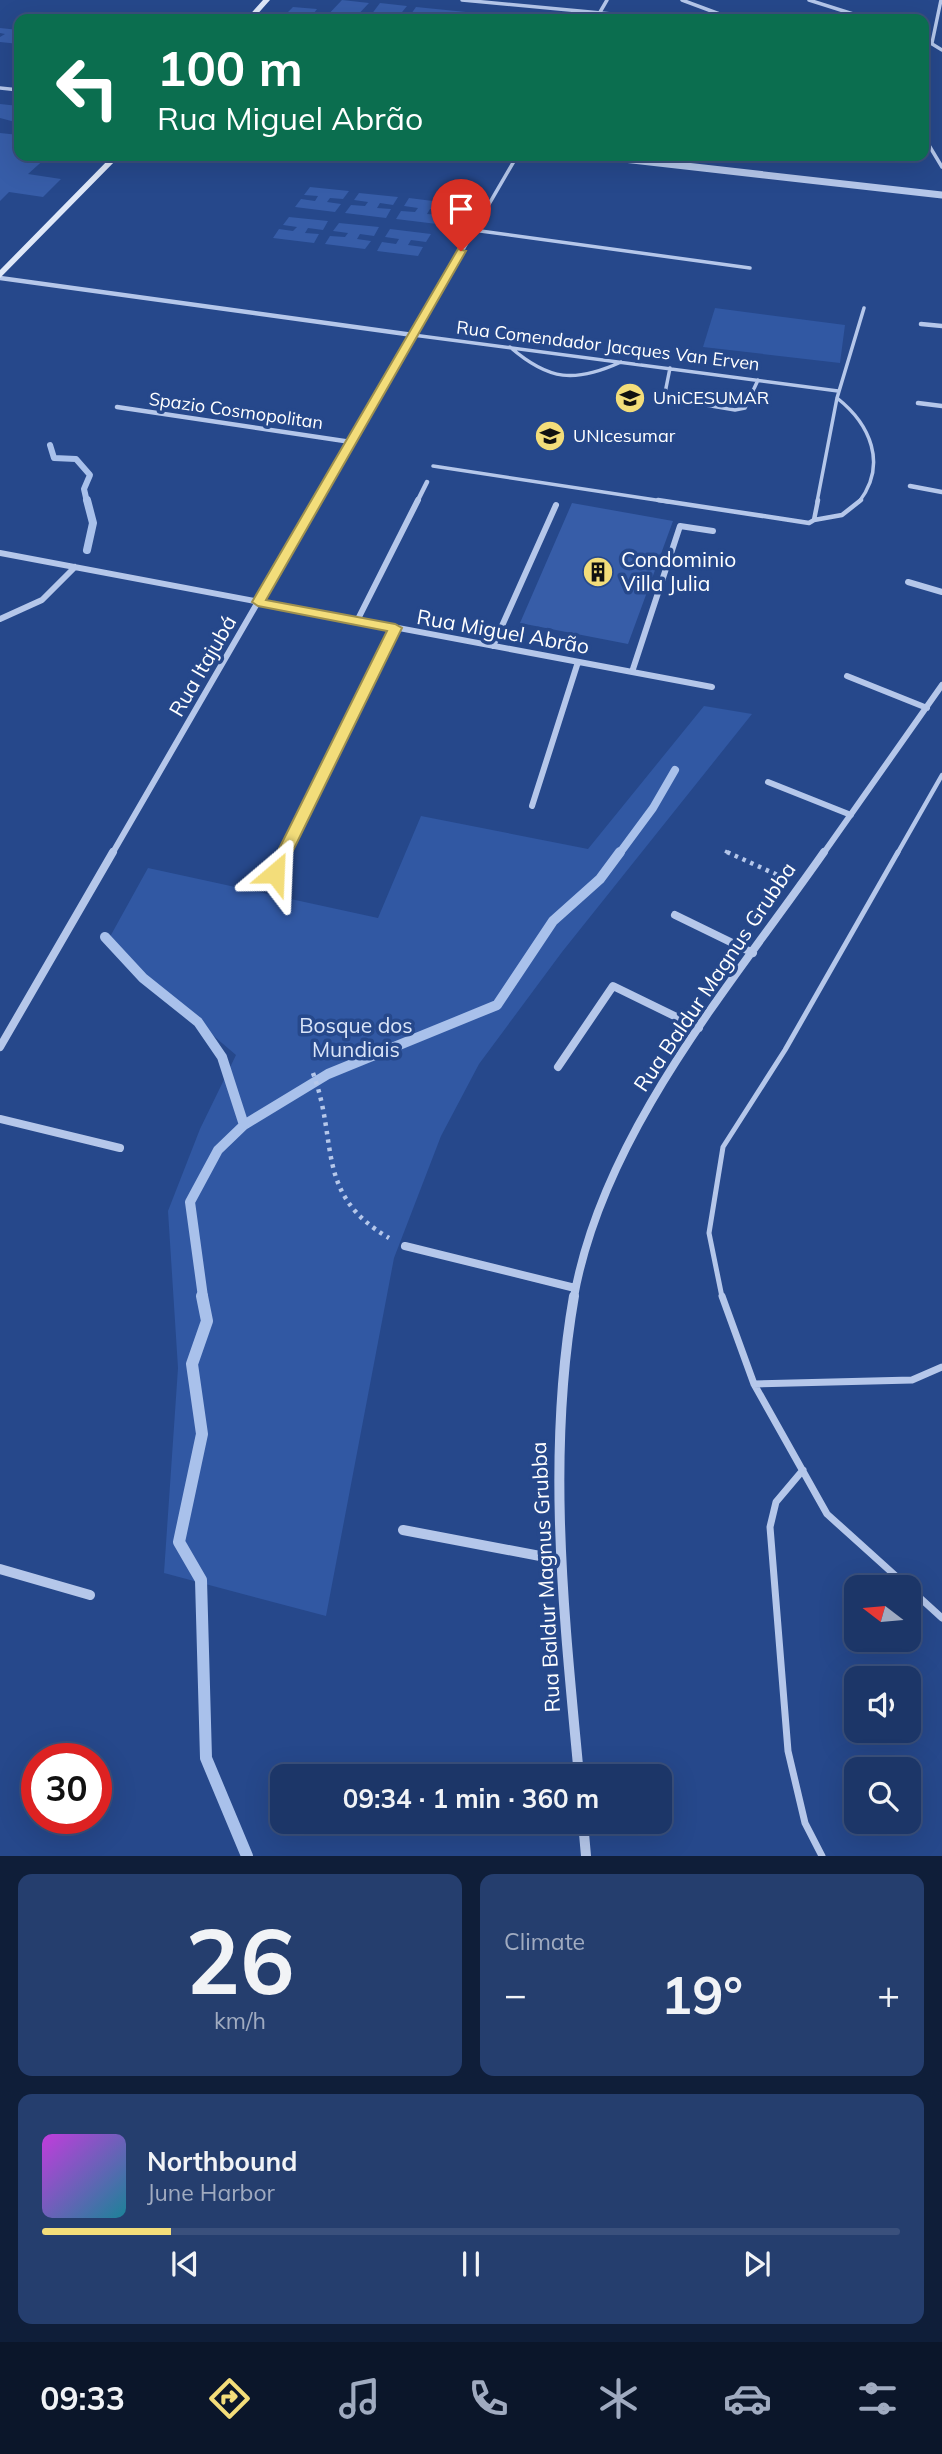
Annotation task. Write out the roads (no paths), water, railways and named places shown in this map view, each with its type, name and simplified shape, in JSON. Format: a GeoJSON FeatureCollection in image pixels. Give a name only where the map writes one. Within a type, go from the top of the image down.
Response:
{"type":"FeatureCollection","features":[{"type":"Feature","properties":{"kind":"main road"},"geometry":{"type":"LineString","coordinates":[[254,14],[267,0]]}},
{"type":"Feature","properties":{"kind":"main road"},"geometry":{"type":"LineString","coordinates":[[0,276],[111,161]]}},
{"type":"Feature","properties":{"kind":"street"},"geometry":{"type":"LineString","coordinates":[[462,0],[611,14]]}},
{"type":"Feature","properties":{"kind":"street"},"geometry":{"type":"LineString","coordinates":[[600,13],[607,0]]}},
{"type":"Feature","properties":{"kind":"street"},"geometry":{"type":"LineString","coordinates":[[682,0],[720,14]]}},
{"type":"Feature","properties":{"kind":"street"},"geometry":{"type":"LineString","coordinates":[[809,0],[853,14]]}},
{"type":"Feature","properties":{"kind":"street"},"geometry":{"type":"LineString","coordinates":[[932,43],[941,0]]}},
{"type":"Feature","properties":{"kind":"street"},"geometry":{"type":"LineString","coordinates":[[929,42],[942,50]]}},
{"type":"Feature","properties":{"kind":"street"},"geometry":{"type":"LineString","coordinates":[[929,145],[942,167]]}},
{"type":"Feature","properties":{"kind":"street","name":"Rua Itajubá"},"geometry":{"type":"LineString","coordinates":[[0,1047],[514,161]]}},
{"type":"Feature","properties":{"kind":"street"},"geometry":{"type":"LineString","coordinates":[[641,161],[942,195]]}},
{"type":"Feature","properties":{"kind":"street","name":"Rua Comendador Jacques Van Erven"},"geometry":{"type":"LineString","coordinates":[[0,276],[413,335]]}},
{"type":"Feature","properties":{"kind":"street"},"geometry":{"type":"LineString","coordinates":[[921,324],[942,326]]}},
{"type":"Feature","properties":{"kind":"street"},"geometry":{"type":"LineString","coordinates":[[918,403],[942,406]]}},
{"type":"Feature","properties":{"kind":"street","name":"Spazio Cosmopolitan"},"geometry":{"type":"LineString","coordinates":[[117,407],[351,442]]}},
{"type":"Feature","properties":{"kind":"street"},"geometry":{"type":"LineString","coordinates":[[357,621],[427,482]]}},
{"type":"Feature","properties":{"kind":"street"},"geometry":{"type":"LineString","coordinates":[[910,486],[942,492]]}},
{"type":"Feature","properties":{"kind":"street"},"geometry":{"type":"LineString","coordinates":[[493,646],[556,505]]}},
{"type":"Feature","properties":{"kind":"street"},"geometry":{"type":"LineString","coordinates":[[632,672],[680,526],[713,531]]}},
{"type":"Feature","properties":{"kind":"street","name":"Rua Miguel Abrão"},"geometry":{"type":"LineString","coordinates":[[0,554],[712,687]]}},
{"type":"Feature","properties":{"kind":"street"},"geometry":{"type":"LineString","coordinates":[[0,619],[38,604],[61,585],[75,568]]}},
{"type":"Feature","properties":{"kind":"street"},"geometry":{"type":"LineString","coordinates":[[908,582],[942,592]]}},
{"type":"Feature","properties":{"kind":"street"},"geometry":{"type":"LineString","coordinates":[[275,873],[395,628]]}},
{"type":"Feature","properties":{"kind":"street"},"geometry":{"type":"LineString","coordinates":[[532,806],[578,662]]}},
{"type":"Feature","properties":{"kind":"street"},"geometry":{"type":"LineString","coordinates":[[846,676],[927,708]]}},
{"type":"Feature","properties":{"kind":"street","name":"Rua Baldur Magnus Grubba"},"geometry":{"type":"LineString","coordinates":[[578,1764],[561,1560],[559,1393],[575,1288],[605,1196],[654,1099],[699,1028],[942,685]]}},
{"type":"Feature","properties":{"kind":"street"},"geometry":{"type":"LineString","coordinates":[[768,782],[851,815]]}},
{"type":"Feature","properties":{"kind":"street"},"geometry":{"type":"LineString","coordinates":[[675,915],[753,953]]}},
{"type":"Feature","properties":{"kind":"street"},"geometry":{"type":"LineString","coordinates":[[558,1067],[613,986],[699,1028]]}},
{"type":"Feature","properties":{"kind":"street"},"geometry":{"type":"LineString","coordinates":[[0,1119],[120,1148]]}},
{"type":"Feature","properties":{"kind":"street"},"geometry":{"type":"LineString","coordinates":[[405,1246],[575,1288]]}},
{"type":"Feature","properties":{"kind":"street"},"geometry":{"type":"LineString","coordinates":[[403,1530],[561,1560]]}},
{"type":"Feature","properties":{"kind":"street"},"geometry":{"type":"LineString","coordinates":[[0,1569],[90,1595]]}},
{"type":"Feature","properties":{"kind":"street"},"geometry":{"type":"LineString","coordinates":[[584,1834],[586,1856]]}},
{"type":"Feature","properties":{"kind":"lane"},"geometry":{"type":"LineString","coordinates":[[474,230],[750,268]]}},
{"type":"Feature","properties":{"kind":"lane"},"geometry":{"type":"LineString","coordinates":[[814,520],[838,391],[864,308]]}},
{"type":"Feature","properties":{"kind":"lane","name":"Rua Comendador Jacques Van Erven"},"geometry":{"type":"LineString","coordinates":[[413,335],[838,391]]}},
{"type":"Feature","properties":{"kind":"lane"},"geometry":{"type":"LineString","coordinates":[[510,347],[531,367],[550,374],[597,374],[622,362]]}},
{"type":"Feature","properties":{"kind":"lane"},"geometry":{"type":"LineString","coordinates":[[670,368],[664,398],[735,410],[746,408],[758,380]]}},
{"type":"Feature","properties":{"kind":"lane"},"geometry":{"type":"LineString","coordinates":[[433,466],[809,523],[849,512],[860,502],[872,474],[874,454],[868,433],[857,415],[837,398]]}},
{"type":"Feature","properties":{"kind":"lane"},"geometry":{"type":"LineString","coordinates":[[895,1575],[827,1514],[754,1384],[721,1294],[709,1233],[723,1147],[785,1050],[942,775]]}},
{"type":"Feature","properties":{"kind":"lane"},"geometry":{"type":"LineString","coordinates":[[754,1384],[912,1380],[942,1367]]}},
{"type":"Feature","properties":{"kind":"lane"},"geometry":{"type":"LineString","coordinates":[[803,1470],[776,1502],[770,1527],[788,1751],[805,1823],[822,1856]]}},
{"type":"Feature","properties":{"kind":"lane"},"geometry":{"type":"LineString","coordinates":[[921,1599],[942,1618]]}},
{"type":"Feature","properties":{"kind":"waterway"},"geometry":{"type":"LineString","coordinates":[[50,445],[54,458],[76,459],[90,475],[84,489],[87,502]]}},
{"type":"Feature","properties":{"kind":"waterway"},"geometry":{"type":"LineString","coordinates":[[87,500],[93,523],[87,550]]}},
{"type":"Feature","properties":{"kind":"waterway"},"geometry":{"type":"LineString","coordinates":[[619,854],[653,808],[675,770]]}},
{"type":"Feature","properties":{"kind":"waterway"},"geometry":{"type":"LineString","coordinates":[[244,1125],[328,1074],[497,1005],[553,921],[600,879],[620,852]]}},
{"type":"Feature","properties":{"kind":"waterway"},"geometry":{"type":"LineString","coordinates":[[105,937],[143,978],[198,1022],[222,1057],[244,1125]]}},
{"type":"Feature","properties":{"kind":"waterway"},"geometry":{"type":"LineString","coordinates":[[203,1297],[190,1202],[218,1150],[244,1125]]}},
{"type":"Feature","properties":{"kind":"waterway"},"geometry":{"type":"LineString","coordinates":[[202,1296],[207,1321],[192,1364],[202,1434],[179,1542],[201,1580],[206,1758],[247,1856]]}},
{"type":"Feature","properties":{"kind":"place","name":"UniCESUMAR"},"geometry":{"type":"Point","coordinates":[630,398]}},
{"type":"Feature","properties":{"kind":"place","name":"UNIcesumar"},"geometry":{"type":"Point","coordinates":[550,436]}},
{"type":"Feature","properties":{"kind":"place","name":"Condominio Villa Julia"},"geometry":{"type":"Point","coordinates":[598,572]}},
{"type":"Feature","properties":{"kind":"park label","name":"Bosque dos Mundiais"},"geometry":{"type":"Point","coordinates":[356,1038]}}]}
